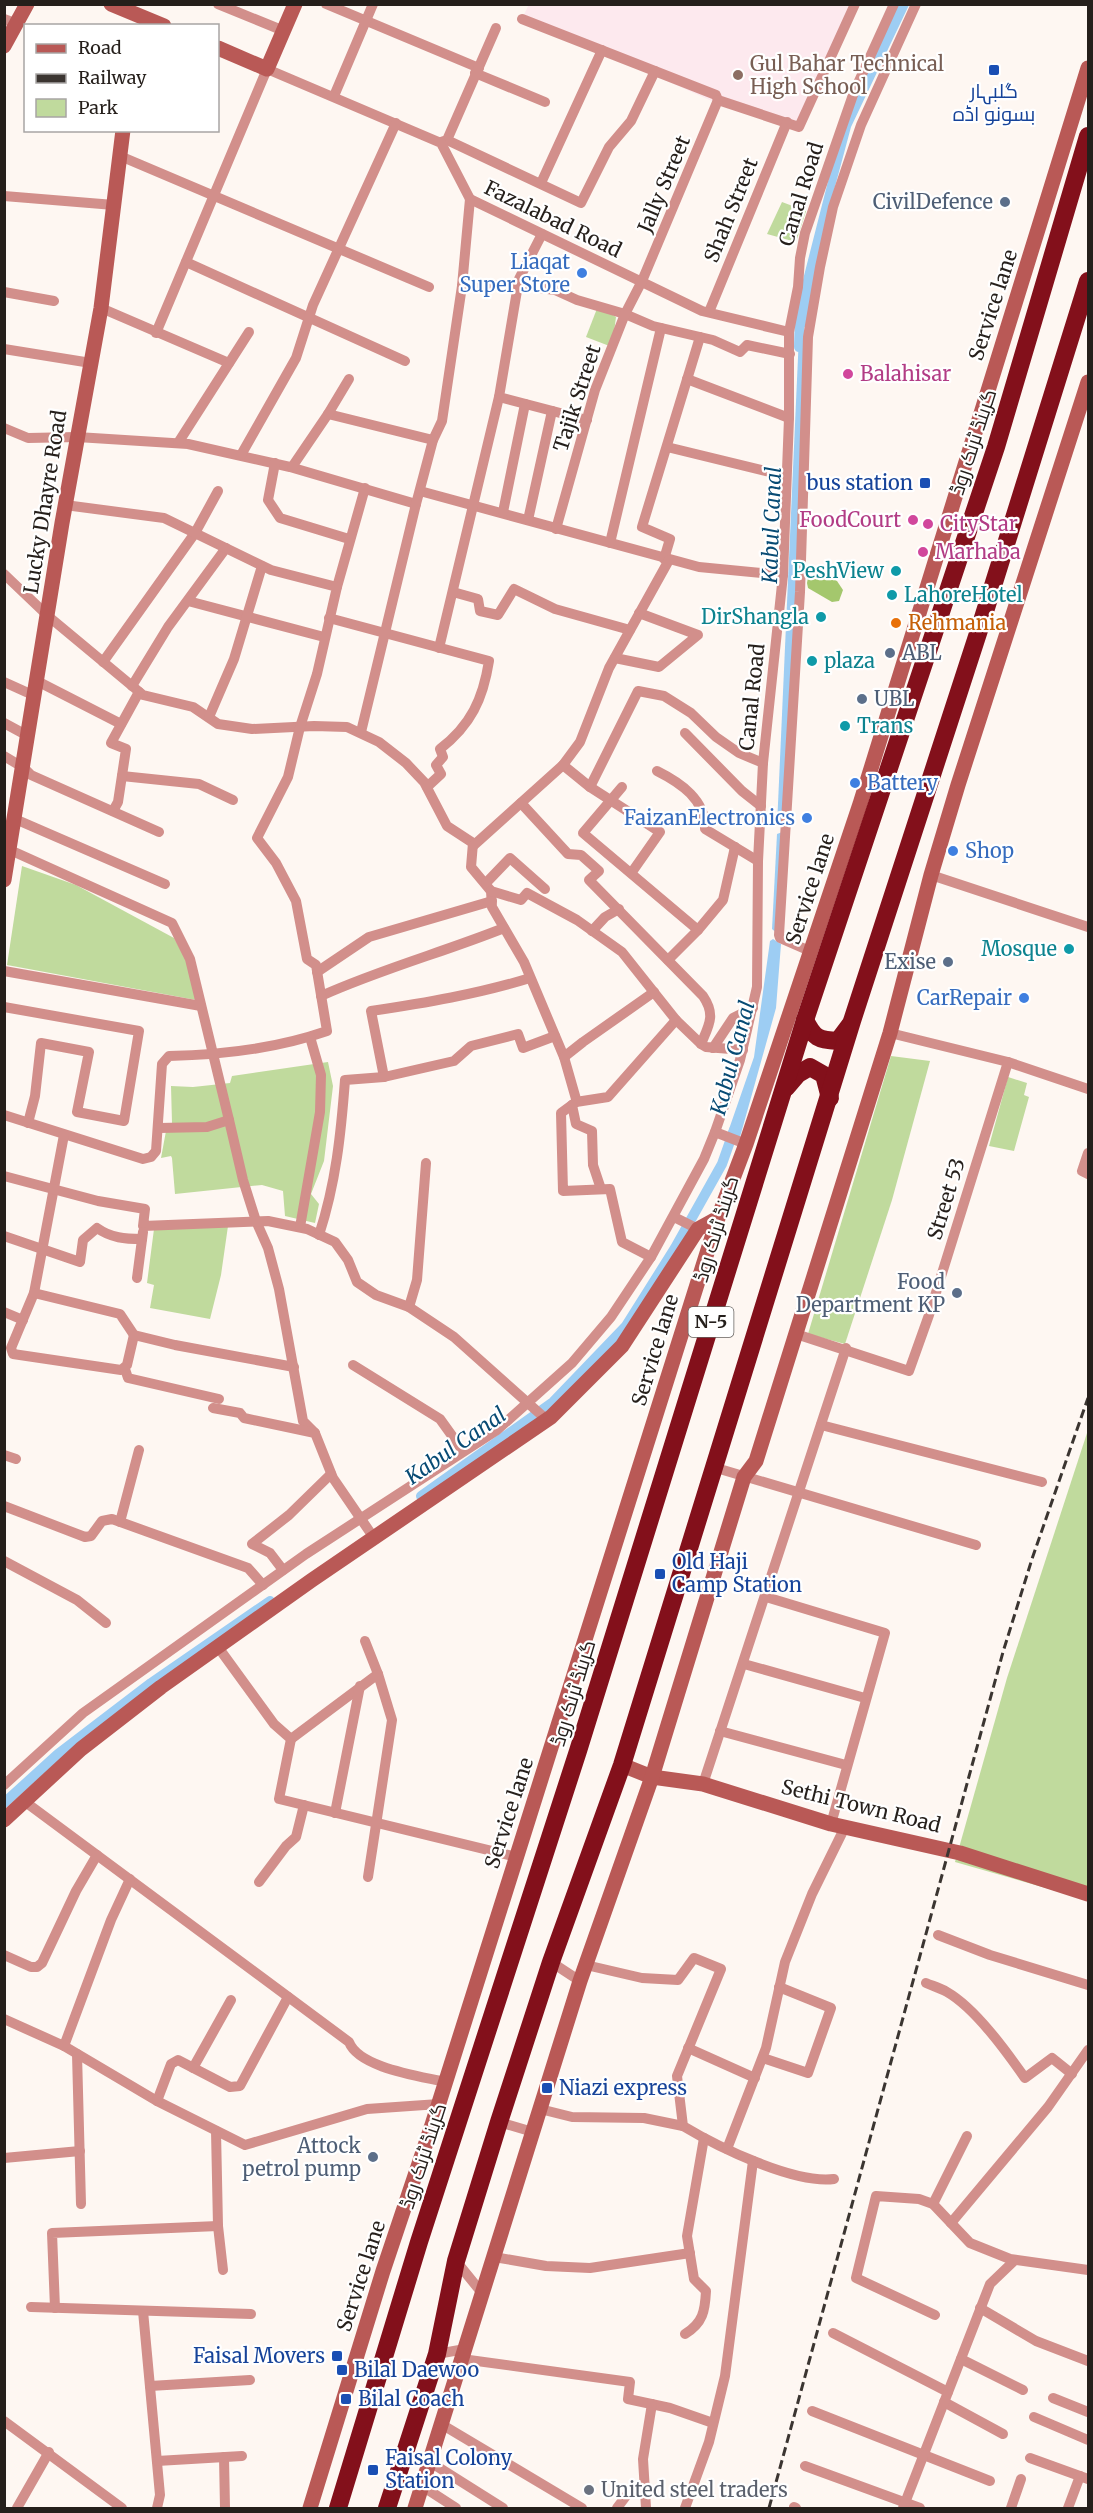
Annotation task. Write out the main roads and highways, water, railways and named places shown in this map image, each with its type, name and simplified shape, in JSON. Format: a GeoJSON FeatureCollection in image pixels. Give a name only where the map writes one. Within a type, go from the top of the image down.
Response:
{"type":"FeatureCollection","features":[{"type":"Feature","properties":{"kind":"highway","name":"گرینڈ ٹرنک روڈ"},"geometry":{"type":"LineString","coordinates":[[338,2508],[408,2234],[579,1750],[805,1020],[996,447],[1089,136]]}},
{"type":"Feature","properties":{"kind":"highway","name":"N-5"},"geometry":{"type":"LineString","coordinates":[[387,2508],[437,2354],[456,2261],[499,2122],[551,1962],[622,1765],[852,1021],[982,621],[1089,281]]}},
{"type":"Feature","properties":{"kind":"highway"},"geometry":{"type":"LineString","coordinates":[[805,1020],[812,1034],[818,1038],[838,1041],[852,1021]]}},
{"type":"Feature","properties":{"kind":"highway"},"geometry":{"type":"LineString","coordinates":[[783,1091],[798,1074],[810,1067],[824,1075],[830,1098]]}},
{"type":"Feature","properties":{"kind":"water"},"geometry":{"type":"Polygon","coordinates":[[[897,5],[909,5],[851,127],[825,224],[808,326],[804,327],[796,324],[794,315],[837,146],[856,93],[897,5]]]}},
{"type":"Feature","properties":{"kind":"water"},"geometry":{"type":"Polygon","coordinates":[[[799,335],[805,338],[789,825],[777,826],[799,335]]]}},
{"type":"Feature","properties":{"kind":"water"},"geometry":{"type":"Polygon","coordinates":[[[785,831],[779,935],[772,929],[777,834],[785,831]]]}},
{"type":"Feature","properties":{"kind":"water"},"geometry":{"type":"Polygon","coordinates":[[[773,939],[781,944],[776,1008],[740,1137],[728,1132],[754,1057],[770,941],[773,939]]]}},
{"type":"Feature","properties":{"kind":"waterway","name":"Kabul Canal"},"geometry":{"type":"LineString","coordinates":[[799,347],[800,311]]}},
{"type":"Feature","properties":{"kind":"waterway","name":"Kabul Canal"},"geometry":{"type":"LineString","coordinates":[[421,1496],[553,1402],[626,1326],[675,1248],[722,1164],[734,1130]]}},
{"type":"Feature","properties":{"kind":"waterway","name":"Kabul Canal"},"geometry":{"type":"LineString","coordinates":[[4,1803],[58,1754],[151,1683],[270,1601]]}},
{"type":"Feature","properties":{"kind":"railway"},"geometry":{"type":"LineString","coordinates":[[769,2508],[1003,1652],[1032,1559],[1088,1398]]}},
{"type":"Feature","properties":{"kind":"place","name":"گلبہار بسونو اڈہ"},"geometry":{"type":"Point","coordinates":[994,70]}},
{"type":"Feature","properties":{"kind":"place","name":"Gul Bahar Technical High School"},"geometry":{"type":"Point","coordinates":[738,75]}},
{"type":"Feature","properties":{"kind":"place","name":"CivilDefence"},"geometry":{"type":"Point","coordinates":[1005,202]}},
{"type":"Feature","properties":{"kind":"place","name":"Liaqat Super Store"},"geometry":{"type":"Point","coordinates":[582,273]}},
{"type":"Feature","properties":{"kind":"place","name":"Balahisar"},"geometry":{"type":"Point","coordinates":[848,374]}},
{"type":"Feature","properties":{"kind":"place","name":"bus station"},"geometry":{"type":"Point","coordinates":[925,483]}},
{"type":"Feature","properties":{"kind":"place","name":"FoodCourt"},"geometry":{"type":"Point","coordinates":[913,520]}},
{"type":"Feature","properties":{"kind":"place","name":"CityStar"},"geometry":{"type":"Point","coordinates":[928,524]}},
{"type":"Feature","properties":{"kind":"place","name":"Marhaba"},"geometry":{"type":"Point","coordinates":[923,552]}},
{"type":"Feature","properties":{"kind":"place","name":"PeshView"},"geometry":{"type":"Point","coordinates":[896,571]}},
{"type":"Feature","properties":{"kind":"place","name":"LahoreHotel"},"geometry":{"type":"Point","coordinates":[892,595]}},
{"type":"Feature","properties":{"kind":"place","name":"DirShangla"},"geometry":{"type":"Point","coordinates":[821,617]}},
{"type":"Feature","properties":{"kind":"place","name":"Rehmania"},"geometry":{"type":"Point","coordinates":[896,623]}},
{"type":"Feature","properties":{"kind":"place","name":"ABL"},"geometry":{"type":"Point","coordinates":[890,653]}},
{"type":"Feature","properties":{"kind":"place","name":"plaza"},"geometry":{"type":"Point","coordinates":[812,661]}},
{"type":"Feature","properties":{"kind":"place","name":"UBL"},"geometry":{"type":"Point","coordinates":[862,699]}},
{"type":"Feature","properties":{"kind":"place","name":"Trans"},"geometry":{"type":"Point","coordinates":[845,726]}},
{"type":"Feature","properties":{"kind":"place","name":"Battery"},"geometry":{"type":"Point","coordinates":[855,783]}},
{"type":"Feature","properties":{"kind":"place","name":"FaizanElectronics"},"geometry":{"type":"Point","coordinates":[807,818]}},
{"type":"Feature","properties":{"kind":"place","name":"Shop"},"geometry":{"type":"Point","coordinates":[953,851]}},
{"type":"Feature","properties":{"kind":"place","name":"Mosque"},"geometry":{"type":"Point","coordinates":[1069,949]}},
{"type":"Feature","properties":{"kind":"place","name":"Exise"},"geometry":{"type":"Point","coordinates":[948,962]}},
{"type":"Feature","properties":{"kind":"place","name":"CarRepair"},"geometry":{"type":"Point","coordinates":[1024,998]}},
{"type":"Feature","properties":{"kind":"place","name":"Food Department KP"},"geometry":{"type":"Point","coordinates":[957,1293]}},
{"type":"Feature","properties":{"kind":"place","name":"Old Haji Camp Station"},"geometry":{"type":"Point","coordinates":[660,1574]}},
{"type":"Feature","properties":{"kind":"place","name":"Niazi express"},"geometry":{"type":"Point","coordinates":[547,2088]}},
{"type":"Feature","properties":{"kind":"place","name":"Attock petrol pump"},"geometry":{"type":"Point","coordinates":[373,2157]}},
{"type":"Feature","properties":{"kind":"place","name":"Faisal Movers"},"geometry":{"type":"Point","coordinates":[337,2356]}},
{"type":"Feature","properties":{"kind":"place","name":"Bilal Daewoo"},"geometry":{"type":"Point","coordinates":[342,2370]}},
{"type":"Feature","properties":{"kind":"place","name":"Bilal Coach"},"geometry":{"type":"Point","coordinates":[346,2399]}},
{"type":"Feature","properties":{"kind":"place","name":"Faisal Colony Station"},"geometry":{"type":"Point","coordinates":[373,2470]}},
{"type":"Feature","properties":{"kind":"place","name":"United steel traders"},"geometry":{"type":"Point","coordinates":[589,2490]}}]}
